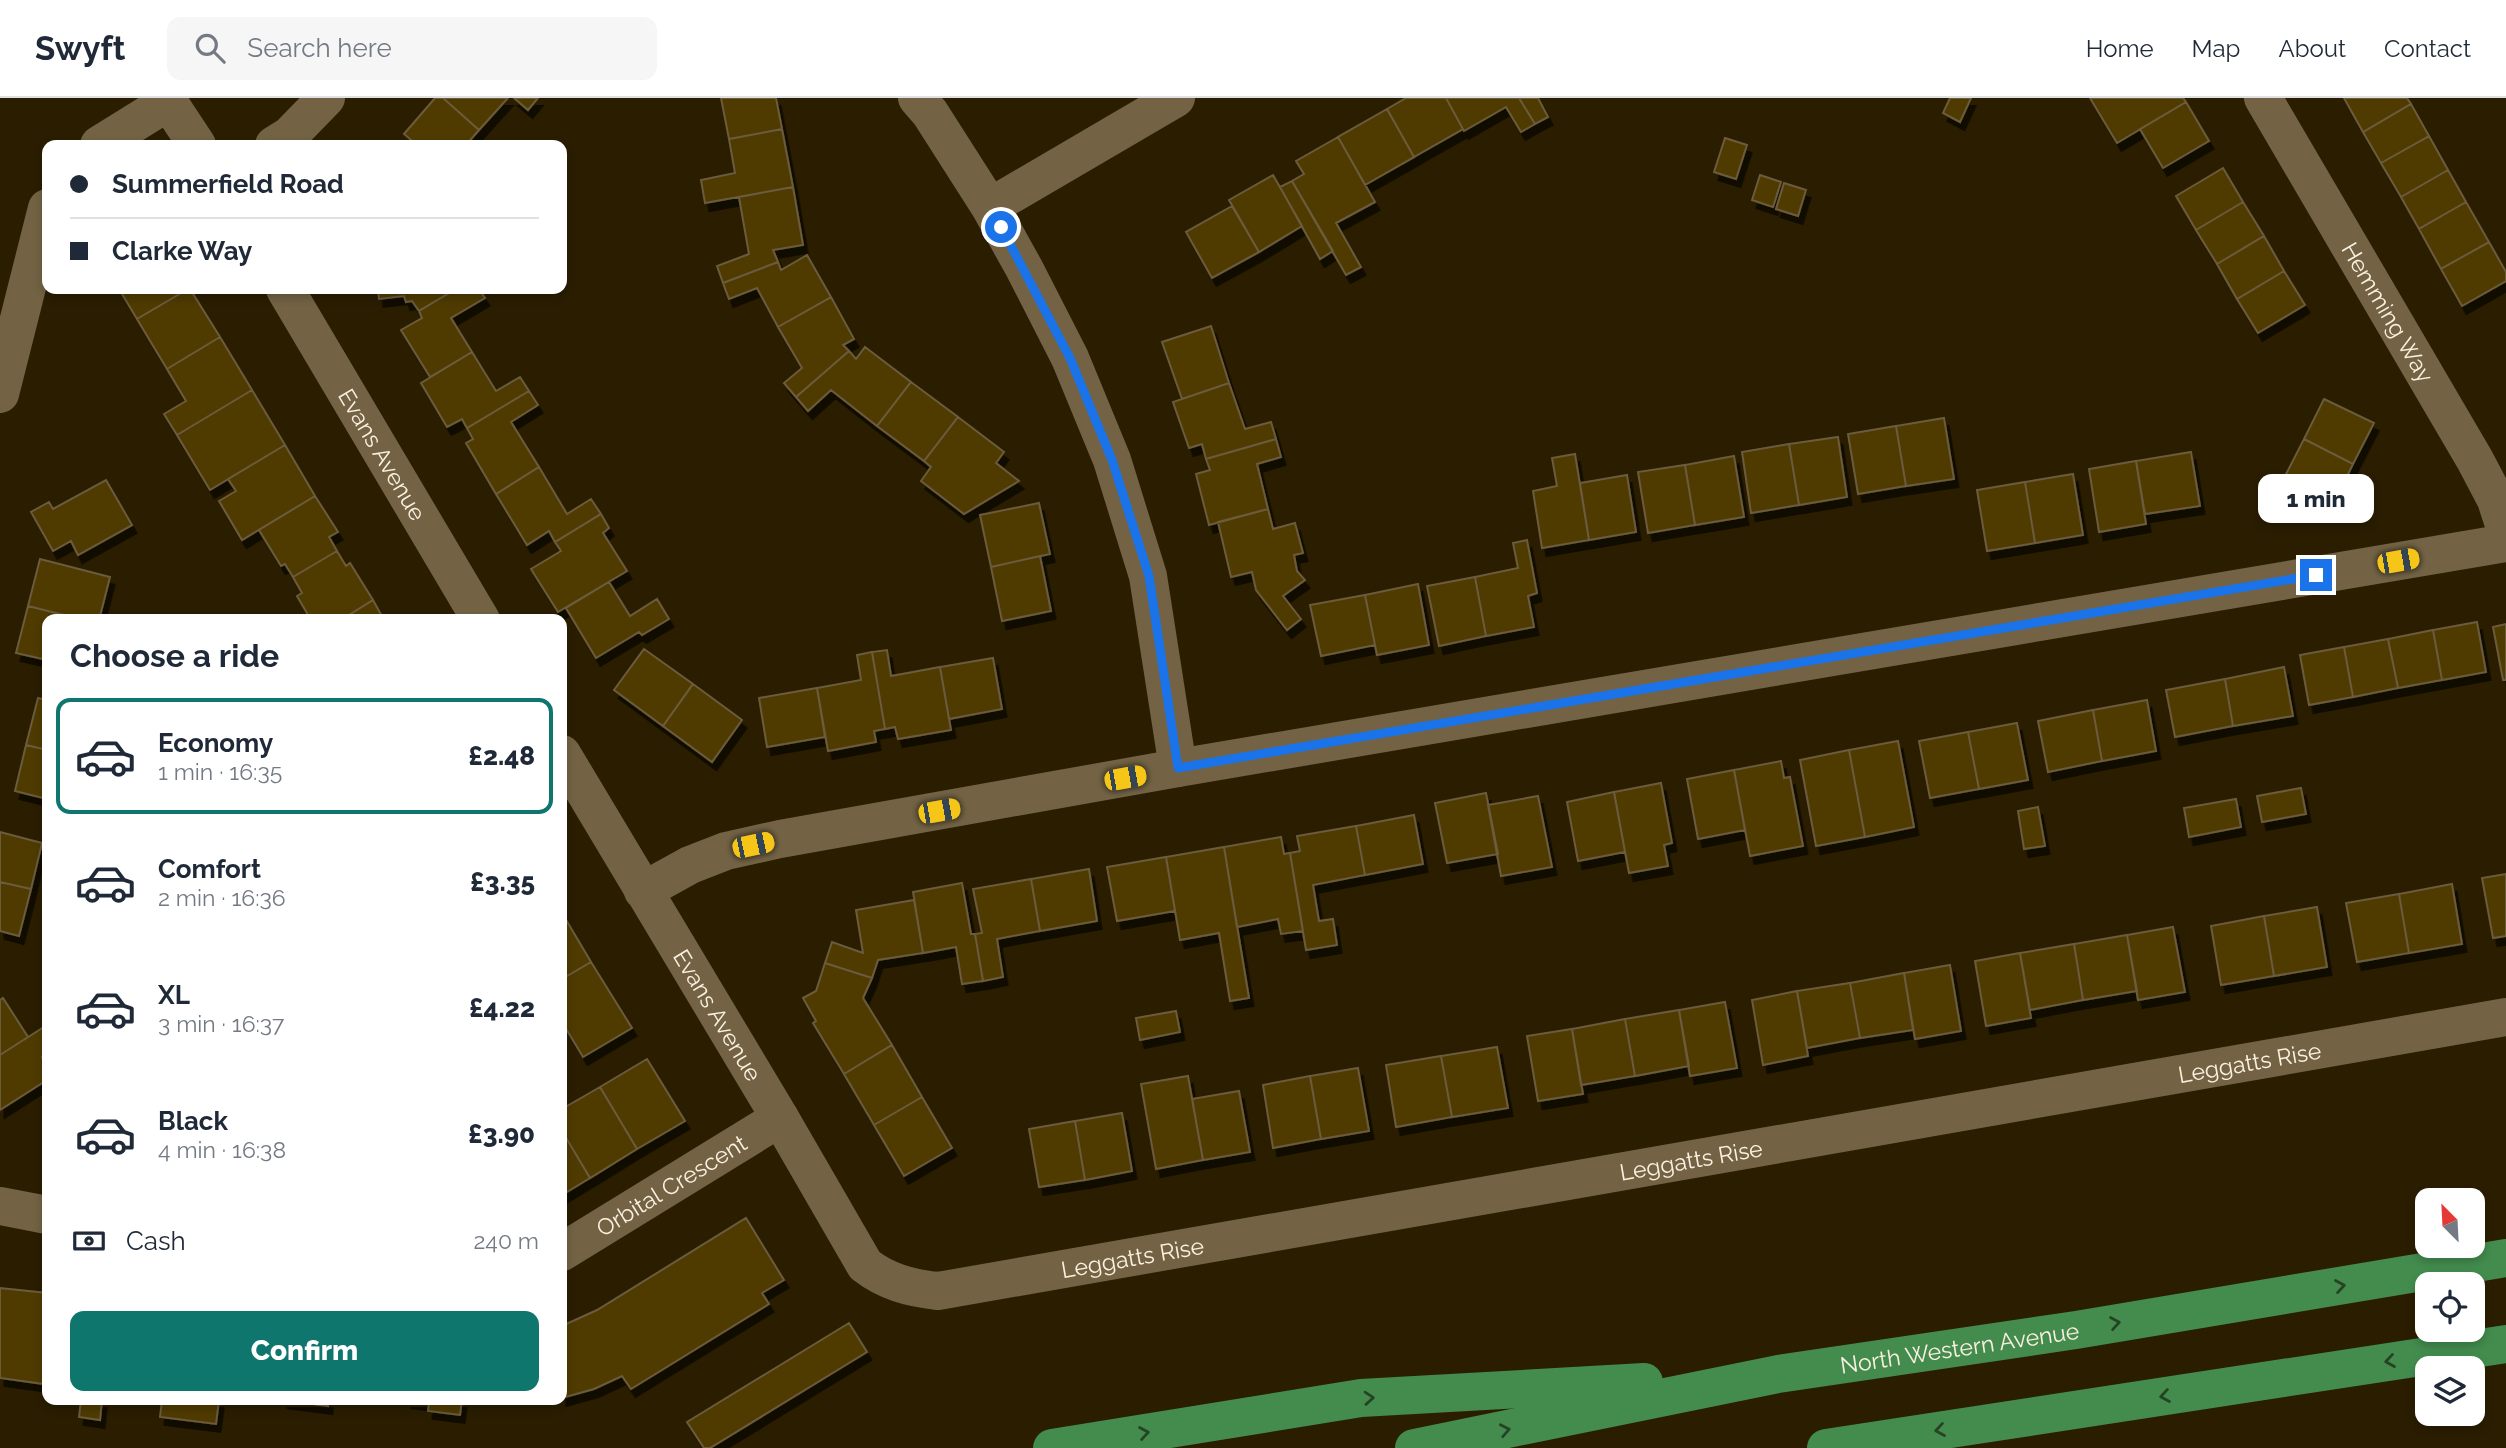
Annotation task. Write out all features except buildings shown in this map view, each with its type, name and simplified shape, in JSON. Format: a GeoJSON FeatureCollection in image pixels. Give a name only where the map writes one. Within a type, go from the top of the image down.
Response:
{"type":"FeatureCollection","features":[{"type":"Feature","properties":{"kind":"highway","name":"North Western Avenue"},"geometry":{"type":"LineString","coordinates":[[1414,1448],[1778,1374],[2076,1330],[2506,1258]]}},
{"type":"Feature","properties":{"kind":"highway"},"geometry":{"type":"LineString","coordinates":[[1826,1448],[2506,1343]]}},
{"type":"Feature","properties":{"kind":"highway"},"geometry":{"type":"LineString","coordinates":[[1052,1448],[1361,1398],[1778,1374]]}},
{"type":"Feature","properties":{"kind":"street"},"geometry":{"type":"LineString","coordinates":[[282,140],[326,98]]}},
{"type":"Feature","properties":{"kind":"street"},"geometry":{"type":"LineString","coordinates":[[917,98],[930,113],[990,207],[1070,358],[1112,460],[1149,576],[1178,768]]}},
{"type":"Feature","properties":{"kind":"street"},"geometry":{"type":"LineString","coordinates":[[990,207],[1176,98]]}},
{"type":"Feature","properties":{"kind":"street","name":"Hemming Way"},"geometry":{"type":"LineString","coordinates":[[2263,98],[2475,460],[2496,499],[2506,531]]}},
{"type":"Feature","properties":{"kind":"street"},"geometry":{"type":"LineString","coordinates":[[107,140],[167,100],[194,140]]}},
{"type":"Feature","properties":{"kind":"street"},"geometry":{"type":"LineString","coordinates":[[0,394],[42,228]]}},
{"type":"Feature","properties":{"kind":"street","name":"Evans Avenue"},"geometry":{"type":"LineString","coordinates":[[288,294],[477,614]]}},
{"type":"Feature","properties":{"kind":"street"},"geometry":{"type":"LineString","coordinates":[[643,891],[690,865],[726,851],[1178,768],[2506,543]]}},
{"type":"Feature","properties":{"kind":"street","name":"Evans Avenue"},"geometry":{"type":"LineString","coordinates":[[567,762],[780,1118],[864,1265],[878,1275]]}},
{"type":"Feature","properties":{"kind":"street","name":"Leggatts Rise"},"geometry":{"type":"LineString","coordinates":[[878,1275],[916,1289],[938,1291],[2506,1017]]}},
{"type":"Feature","properties":{"kind":"street","name":"Orbital Crescent"},"geometry":{"type":"LineString","coordinates":[[567,1249],[780,1118]]}},
{"type":"Feature","properties":{"kind":"street"},"geometry":{"type":"LineString","coordinates":[[0,1206],[42,1214]]}},
{"type":"Feature","properties":{"kind":"route"},"geometry":{"type":"LineString","coordinates":[[1001,227],[1070,358],[1112,460],[1149,576],[1178,768],[2316,575]]}}]}
